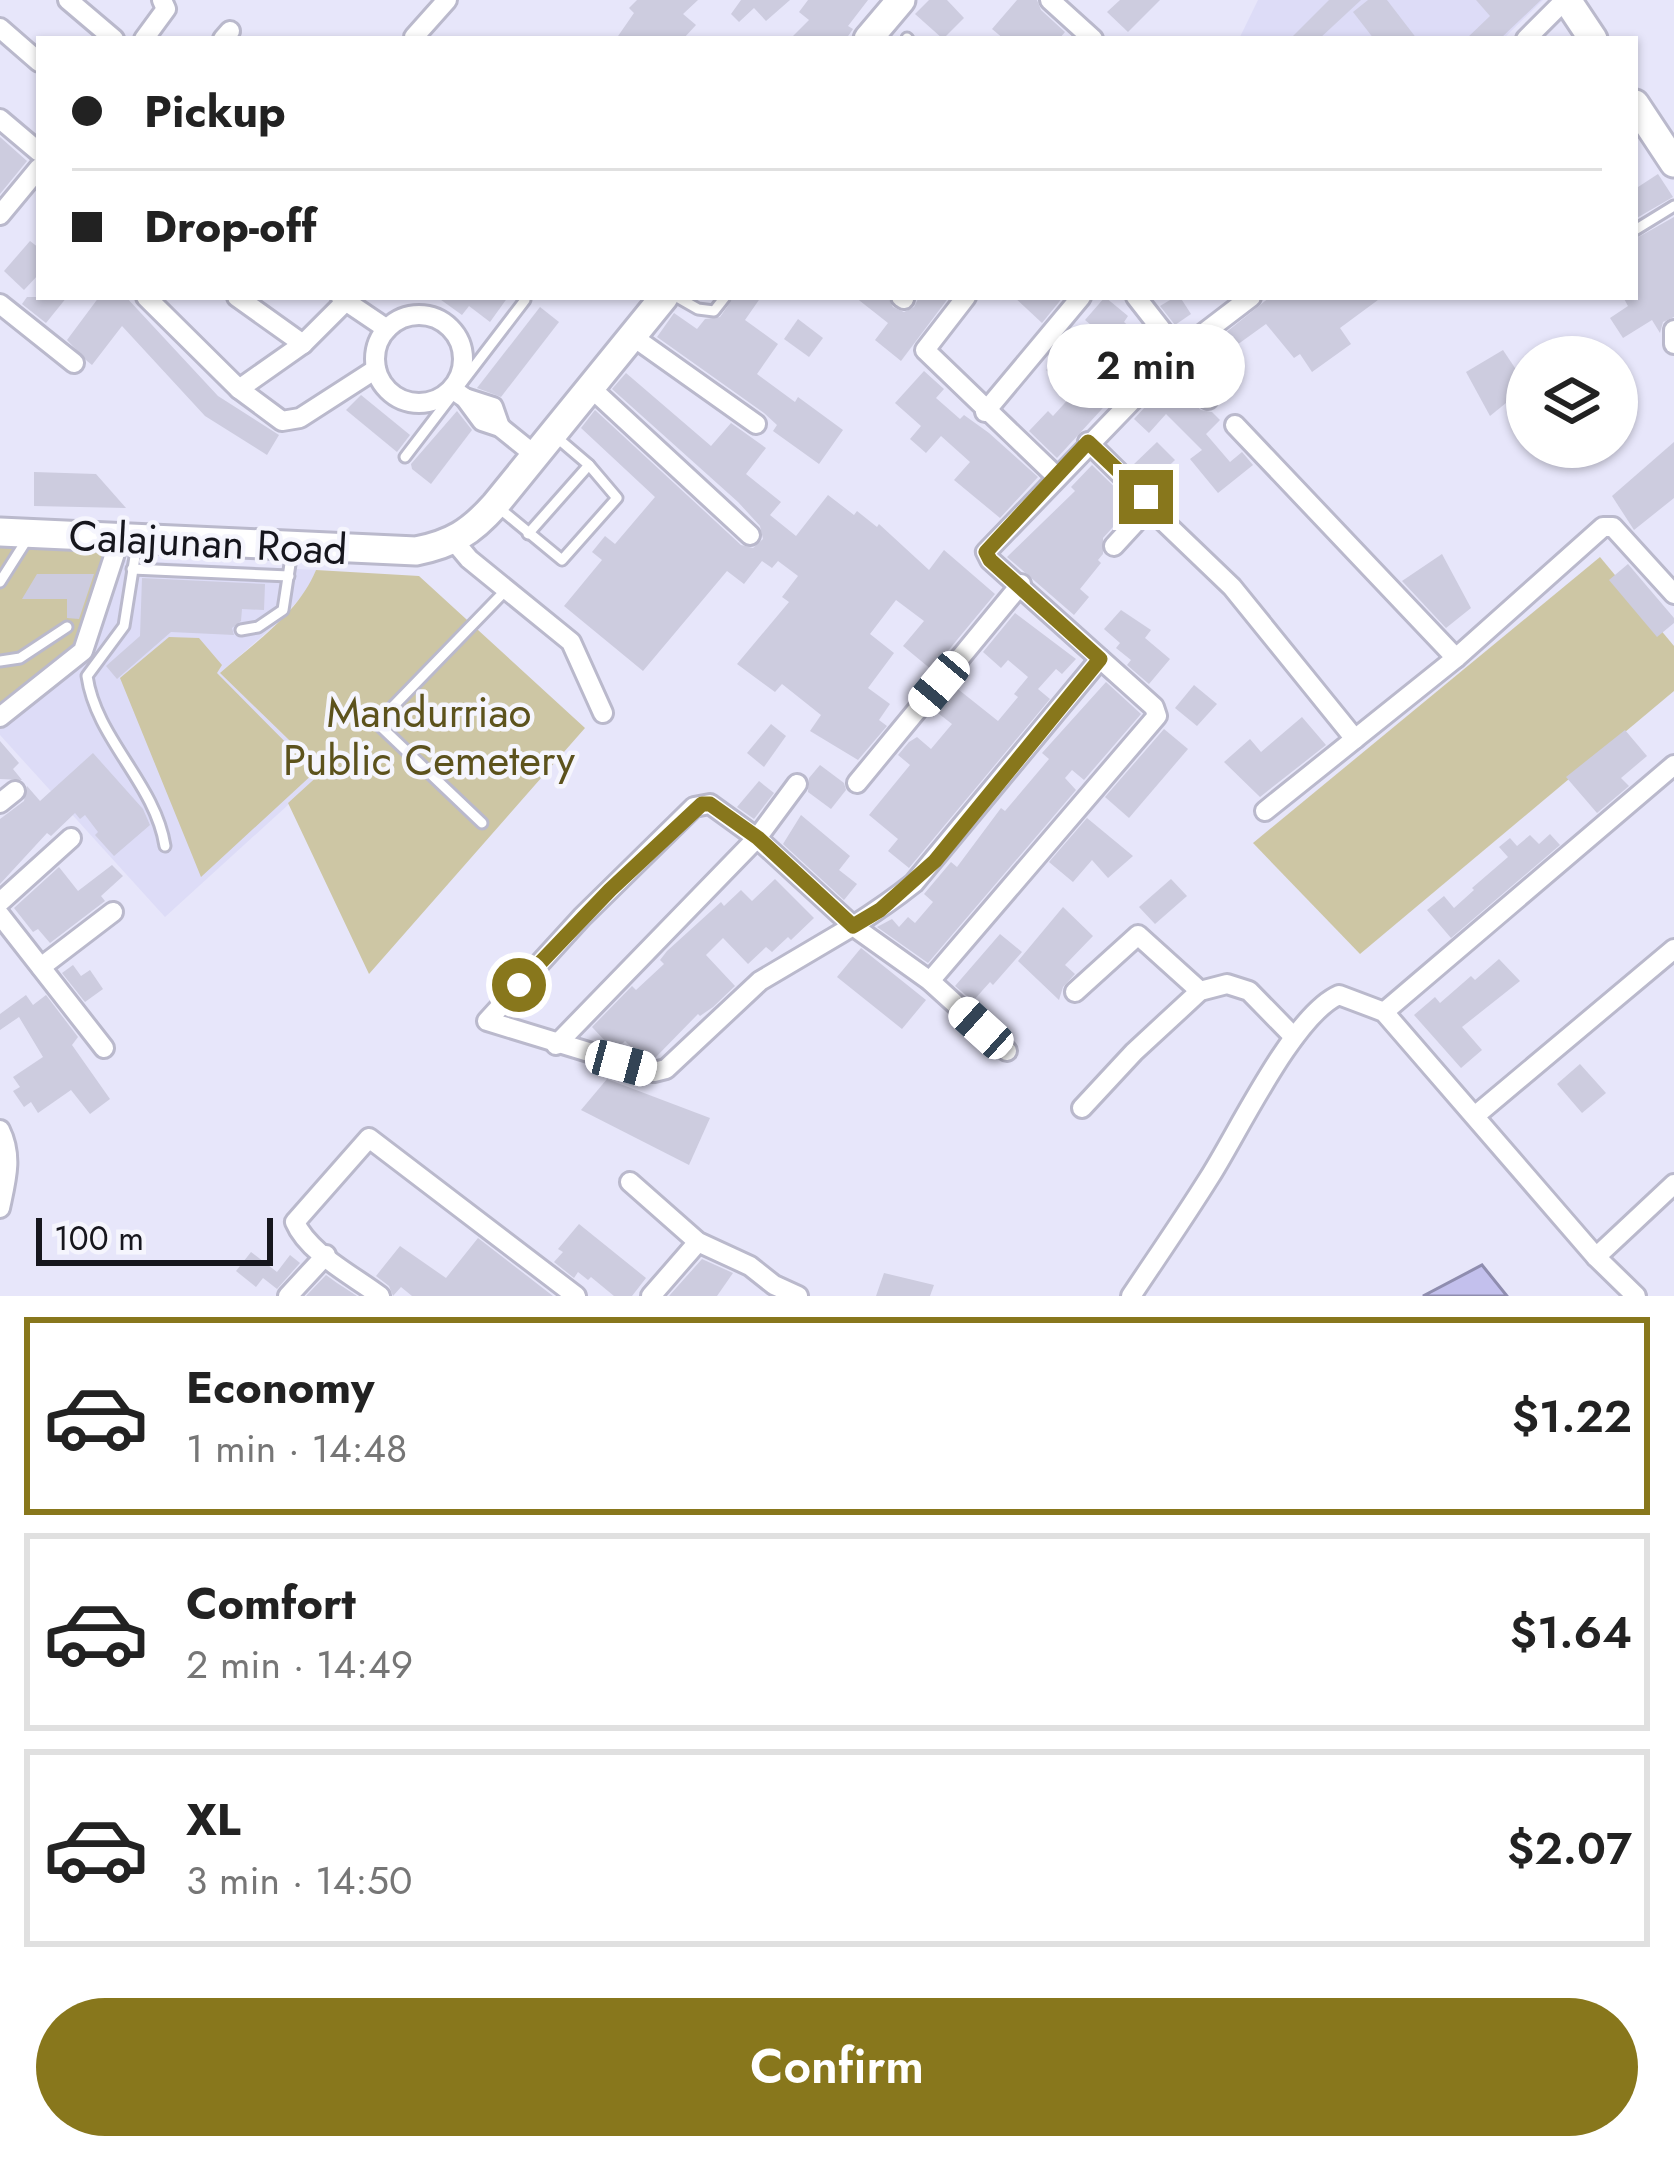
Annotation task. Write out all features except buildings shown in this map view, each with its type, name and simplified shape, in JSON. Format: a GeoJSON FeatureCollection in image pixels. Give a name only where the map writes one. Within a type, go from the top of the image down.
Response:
{"type":"FeatureCollection","features":[{"type":"Feature","properties":{"kind":"main road"},"geometry":{"type":"LineString","coordinates":[[871,36],[901,0]]}},
{"type":"Feature","properties":{"kind":"main road"},"geometry":{"type":"LineString","coordinates":[[1566,0],[1591,36]]}},
{"type":"Feature","properties":{"kind":"main road"},"geometry":{"type":"LineString","coordinates":[[1638,109],[1674,164]]}},
{"type":"Feature","properties":{"kind":"main road"},"geometry":{"type":"LineString","coordinates":[[454,542],[470,533],[495,505],[662,300]]}},
{"type":"Feature","properties":{"kind":"main road","name":"Calajunan Road"},"geometry":{"type":"LineString","coordinates":[[0,532],[416,551],[454,542]]}},
{"type":"Feature","properties":{"kind":"street"},"geometry":{"type":"LineString","coordinates":[[68,0],[110,36]]}},
{"type":"Feature","properties":{"kind":"street"},"geometry":{"type":"LineString","coordinates":[[146,36],[166,9],[162,0]]}},
{"type":"Feature","properties":{"kind":"street"},"geometry":{"type":"LineString","coordinates":[[415,36],[447,0]]}},
{"type":"Feature","properties":{"kind":"street"},"geometry":{"type":"LineString","coordinates":[[1050,0],[1091,36]]}},
{"type":"Feature","properties":{"kind":"street"},"geometry":{"type":"LineString","coordinates":[[1529,36],[1566,0]]}},
{"type":"Feature","properties":{"kind":"street"},"geometry":{"type":"LineString","coordinates":[[0,28],[36,59]]}},
{"type":"Feature","properties":{"kind":"street"},"geometry":{"type":"LineString","coordinates":[[0,119],[36,149]]}},
{"type":"Feature","properties":{"kind":"street"},"geometry":{"type":"LineString","coordinates":[[3,205],[36,171]]}},
{"type":"Feature","properties":{"kind":"street"},"geometry":{"type":"LineString","coordinates":[[241,300],[304,344]]}},
{"type":"Feature","properties":{"kind":"street"},"geometry":{"type":"LineString","coordinates":[[239,389],[304,344],[345,300]]}},
{"type":"Feature","properties":{"kind":"street"},"geometry":{"type":"LineString","coordinates":[[347,300],[387,328]]}},
{"type":"Feature","properties":{"kind":"street"},"geometry":{"type":"LineString","coordinates":[[425,300],[413,315],[387,328],[375,355],[376,369],[389,392],[413,403],[458,393],[493,407],[500,427],[544,445]]}},
{"type":"Feature","properties":{"kind":"street"},"geometry":{"type":"LineString","coordinates":[[963,300],[926,350],[1056,476]]}},
{"type":"Feature","properties":{"kind":"street"},"geometry":{"type":"LineString","coordinates":[[985,412],[1078,300]]}},
{"type":"Feature","properties":{"kind":"street"},"geometry":{"type":"LineString","coordinates":[[1138,300],[1208,399]]}},
{"type":"Feature","properties":{"kind":"street"},"geometry":{"type":"LineString","coordinates":[[930,981],[1157,716],[1154,707],[986,552],[1179,352],[1248,300]]}},
{"type":"Feature","properties":{"kind":"street"},"geometry":{"type":"LineString","coordinates":[[158,301],[239,389],[290,422],[376,369]]}},
{"type":"Feature","properties":{"kind":"street"},"geometry":{"type":"LineString","coordinates":[[0,304],[74,363]]}},
{"type":"Feature","properties":{"kind":"street"},"geometry":{"type":"LineString","coordinates":[[413,315],[443,322],[455,333],[464,362],[458,393]]}},
{"type":"Feature","properties":{"kind":"street"},"geometry":{"type":"LineString","coordinates":[[1674,330],[1674,344]]}},
{"type":"Feature","properties":{"kind":"street"},"geometry":{"type":"LineString","coordinates":[[632,336],[756,424]]}},
{"type":"Feature","properties":{"kind":"street"},"geometry":{"type":"LineString","coordinates":[[591,388],[750,535]]}},
{"type":"Feature","properties":{"kind":"street"},"geometry":{"type":"LineString","coordinates":[[1235,425],[1456,658]]}},
{"type":"Feature","properties":{"kind":"street"},"geometry":{"type":"LineString","coordinates":[[1088,442],[1149,502],[1114,546]]}},
{"type":"Feature","properties":{"kind":"street"},"geometry":{"type":"LineString","coordinates":[[1160,517],[1232,587],[1355,739]]}},
{"type":"Feature","properties":{"kind":"street"},"geometry":{"type":"LineString","coordinates":[[1265,811],[1456,658],[1608,525],[1674,594]]}},
{"type":"Feature","properties":{"kind":"street"},"geometry":{"type":"LineString","coordinates":[[0,717],[83,651],[129,539]]}},
{"type":"Feature","properties":{"kind":"street"},"geometry":{"type":"LineString","coordinates":[[454,542],[571,642],[603,713]]}},
{"type":"Feature","properties":{"kind":"street"},"geometry":{"type":"LineString","coordinates":[[857,783],[1021,584]]}},
{"type":"Feature","properties":{"kind":"street"},"geometry":{"type":"LineString","coordinates":[[1007,1051],[930,981],[853,926],[758,838],[710,804],[694,807],[487,1021],[660,1072],[760,981],[853,926],[880,910],[935,861],[1100,659]]}},
{"type":"Feature","properties":{"kind":"street"},"geometry":{"type":"LineString","coordinates":[[1384,1012],[1674,765]]}},
{"type":"Feature","properties":{"kind":"street"},"geometry":{"type":"LineString","coordinates":[[556,1045],[758,838],[796,784]]}},
{"type":"Feature","properties":{"kind":"street"},"geometry":{"type":"LineString","coordinates":[[0,902],[71,838]]}},
{"type":"Feature","properties":{"kind":"street"},"geometry":{"type":"LineString","coordinates":[[41,968],[113,912]]}},
{"type":"Feature","properties":{"kind":"street"},"geometry":{"type":"LineString","coordinates":[[0,915],[104,1048]]}},
{"type":"Feature","properties":{"kind":"street"},"geometry":{"type":"LineString","coordinates":[[1075,992],[1138,935],[1200,991]]}},
{"type":"Feature","properties":{"kind":"street"},"geometry":{"type":"LineString","coordinates":[[1476,1115],[1674,949]]}},
{"type":"Feature","properties":{"kind":"street"},"geometry":{"type":"LineString","coordinates":[[1082,1108],[1200,991],[1227,984],[1249,991],[1294,1037]]}},
{"type":"Feature","properties":{"kind":"street"},"geometry":{"type":"LineString","coordinates":[[1131,1296],[1210,1178],[1294,1037],[1328,1000],[1339,995],[1384,1012],[1596,1257],[1636,1296]]}},
{"type":"Feature","properties":{"kind":"street"},"geometry":{"type":"LineString","coordinates":[[0,1130],[8,1145],[8,1160],[0,1208]]}},
{"type":"Feature","properties":{"kind":"street"},"geometry":{"type":"LineString","coordinates":[[380,1296],[326,1255],[295,1222],[369,1138],[576,1296]]}},
{"type":"Feature","properties":{"kind":"street"},"geometry":{"type":"LineString","coordinates":[[630,1182],[698,1242],[798,1296]]}},
{"type":"Feature","properties":{"kind":"street"},"geometry":{"type":"LineString","coordinates":[[1596,1257],[1674,1184]]}},
{"type":"Feature","properties":{"kind":"street"},"geometry":{"type":"LineString","coordinates":[[651,1296],[698,1242]]}},
{"type":"Feature","properties":{"kind":"street"},"geometry":{"type":"LineString","coordinates":[[288,1296],[326,1255]]}},
{"type":"Feature","properties":{"kind":"lane"},"geometry":{"type":"LineString","coordinates":[[1638,228],[1674,206]]}},
{"type":"Feature","properties":{"kind":"lane"},"geometry":{"type":"LineString","coordinates":[[405,457],[525,300]]}},
{"type":"Feature","properties":{"kind":"lane"},"geometry":{"type":"LineString","coordinates":[[682,300],[714,311],[723,300]]}},
{"type":"Feature","properties":{"kind":"lane"},"geometry":{"type":"LineString","coordinates":[[495,505],[562,560],[616,498],[589,465],[544,445]]}},
{"type":"Feature","properties":{"kind":"lane"},"geometry":{"type":"LineString","coordinates":[[528,534],[589,465]]}},
{"type":"Feature","properties":{"kind":"lane"},"geometry":{"type":"LineString","coordinates":[[0,582],[30,533]]}},
{"type":"Feature","properties":{"kind":"lane"},"geometry":{"type":"LineString","coordinates":[[129,539],[132,569],[124,626],[87,676],[91,700],[161,822],[165,846]]}},
{"type":"Feature","properties":{"kind":"lane"},"geometry":{"type":"LineString","coordinates":[[241,630],[258,627],[283,610],[292,546]]}},
{"type":"Feature","properties":{"kind":"lane"},"geometry":{"type":"LineString","coordinates":[[132,569],[289,576]]}},
{"type":"Feature","properties":{"kind":"lane"},"geometry":{"type":"LineString","coordinates":[[482,823],[377,723],[506,590]]}},
{"type":"Feature","properties":{"kind":"lane"},"geometry":{"type":"LineString","coordinates":[[124,626],[140,626]]}},
{"type":"Feature","properties":{"kind":"lane"},"geometry":{"type":"LineString","coordinates":[[0,661],[20,658],[67,627]]}},
{"type":"Feature","properties":{"kind":"shaded area"},"geometry":{"type":"Polygon","coordinates":[[[1258,0],[1543,0],[1506,36],[1240,36],[1258,0]]]}},
{"type":"Feature","properties":{"kind":"shaded area"},"geometry":{"type":"Polygon","coordinates":[[[119,560],[316,570],[309,587],[283,618],[220,673],[323,773],[165,917],[0,735],[0,724],[119,560]]]}},
{"type":"Feature","properties":{"kind":"green space"},"geometry":{"type":"Polygon","coordinates":[[[0,547],[108,552],[76,650],[0,710],[0,547]]]}},
{"type":"Feature","properties":{"kind":"green space"},"geometry":{"type":"Polygon","coordinates":[[[1600,557],[1674,646],[1674,691],[1360,954],[1253,843],[1600,557]]]}},
{"type":"Feature","properties":{"kind":"green space","name":"Mandurriao Public Cemetery"},"geometry":{"type":"Polygon","coordinates":[[[316,570],[419,576],[585,728],[369,974],[288,803],[322,772],[220,673],[287,614],[316,570]]]}},
{"type":"Feature","properties":{"kind":"green space"},"geometry":{"type":"Polygon","coordinates":[[[169,637],[199,638],[222,665],[217,673],[315,772],[201,877],[120,678],[169,637]]]}},
{"type":"Feature","properties":{"kind":"water"},"geometry":{"type":"Polygon","coordinates":[[[1482,1265],[1507,1296],[1423,1296],[1482,1265]]]}},
{"type":"Feature","properties":{"kind":"route"},"geometry":{"type":"LineString","coordinates":[[519,985],[702,804],[710,804],[758,838],[853,926],[880,910],[935,861],[1100,659],[986,552],[1088,442],[1146,497]]}}]}
